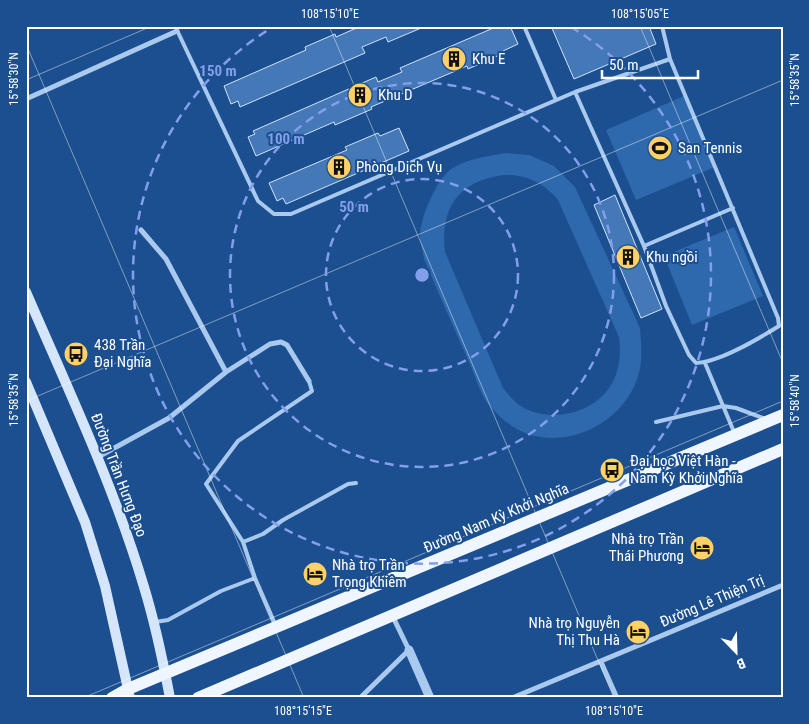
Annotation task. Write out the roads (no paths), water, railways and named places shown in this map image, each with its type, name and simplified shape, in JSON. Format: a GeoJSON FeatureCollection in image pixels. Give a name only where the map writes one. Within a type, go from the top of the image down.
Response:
{"type":"FeatureCollection","features":[{"type":"Feature","properties":{"kind":"main road","name":"Đường Trần Hưng Đạo"},"geometry":{"type":"LineString","coordinates":[[26,292],[98,458],[127,534],[145,588],[170,698]]}},
{"type":"Feature","properties":{"kind":"main road"},"geometry":{"type":"LineString","coordinates":[[26,382],[86,522],[105,586],[129,694]]}},
{"type":"Feature","properties":{"kind":"main road","name":"Đường Nam Kỳ Khởi Nghĩa"},"geometry":{"type":"LineString","coordinates":[[112,698],[129,694],[165,675],[783,415]]}},
{"type":"Feature","properties":{"kind":"main road"},"geometry":{"type":"LineString","coordinates":[[198,698],[783,449]]}},
{"type":"Feature","properties":{"kind":"street"},"geometry":{"type":"LineString","coordinates":[[26,99],[176,29]]}},
{"type":"Feature","properties":{"kind":"street"},"geometry":{"type":"LineString","coordinates":[[141,230],[166,259],[226,372]]}},
{"type":"Feature","properties":{"kind":"street"},"geometry":{"type":"LineString","coordinates":[[98,458],[169,418],[226,372],[270,344],[281,342],[287,345],[309,382]]}},
{"type":"Feature","properties":{"kind":"street","name":"Đường Lê Thiện Trị"},"geometry":{"type":"LineString","coordinates":[[512,698],[783,585]]}},
{"type":"Feature","properties":{"kind":"street"},"geometry":{"type":"LineString","coordinates":[[392,614],[430,698]]}},
{"type":"Feature","properties":{"kind":"street"},"geometry":{"type":"LineString","coordinates":[[360,698],[409,650]]}},
{"type":"Feature","properties":{"kind":"street"},"geometry":{"type":"LineString","coordinates":[[601,662],[617,698]]}},
{"type":"Feature","properties":{"kind":"lane"},"geometry":{"type":"LineString","coordinates":[[524,26],[556,100]]}},
{"type":"Feature","properties":{"kind":"lane"},"geometry":{"type":"LineString","coordinates":[[575,92],[644,246],[666,306],[689,355],[696,363],[705,362],[755,341],[779,326],[778,318],[768,292],[670,59],[662,26]]}},
{"type":"Feature","properties":{"kind":"lane"},"geometry":{"type":"LineString","coordinates":[[176,29],[258,201],[274,214],[291,214],[575,92],[670,59]]}},
{"type":"Feature","properties":{"kind":"lane"},"geometry":{"type":"LineString","coordinates":[[644,246],[733,208]]}},
{"type":"Feature","properties":{"kind":"lane"},"geometry":{"type":"LineString","coordinates":[[705,362],[736,435]]}},
{"type":"Feature","properties":{"kind":"lane"},"geometry":{"type":"LineString","coordinates":[[277,628],[255,578],[243,542],[206,484],[238,441],[312,391],[309,382]]}},
{"type":"Feature","properties":{"kind":"lane"},"geometry":{"type":"LineString","coordinates":[[656,422],[723,406],[736,408],[770,421]]}},
{"type":"Feature","properties":{"kind":"lane"},"geometry":{"type":"LineString","coordinates":[[243,542],[264,534],[283,520],[348,484],[356,483]]}},
{"type":"Feature","properties":{"kind":"lane"},"geometry":{"type":"LineString","coordinates":[[153,622],[168,620],[221,591],[255,578]]}},
{"type":"Feature","properties":{"kind":"place","name":"Khu E"},"geometry":{"type":"Point","coordinates":[454,59]}},
{"type":"Feature","properties":{"kind":"place","name":"Khu D"},"geometry":{"type":"Point","coordinates":[360,95]}},
{"type":"Feature","properties":{"kind":"place","name":"San Tennis"},"geometry":{"type":"Point","coordinates":[660,148]}},
{"type":"Feature","properties":{"kind":"place","name":"Phòng Dịch Vụ"},"geometry":{"type":"Point","coordinates":[339,167]}},
{"type":"Feature","properties":{"kind":"place","name":"Khu ngồi"},"geometry":{"type":"Point","coordinates":[628,257]}},
{"type":"Feature","properties":{"kind":"place","name":"438 Trần Đại Nghĩa"},"geometry":{"type":"Point","coordinates":[76,354]}},
{"type":"Feature","properties":{"kind":"place","name":"Đại học Việt Hàn - Nam Kỳ Khởi Nghĩa"},"geometry":{"type":"Point","coordinates":[612,470]}},
{"type":"Feature","properties":{"kind":"place","name":"Nhà trọ Trần Thái Phương"},"geometry":{"type":"Point","coordinates":[702,548]}},
{"type":"Feature","properties":{"kind":"place","name":"Nhà trọ Trần Trọng Khiêm"},"geometry":{"type":"Point","coordinates":[315,574]}},
{"type":"Feature","properties":{"kind":"place","name":"Nhà trọ Nguyễn Thị Thu Hà"},"geometry":{"type":"Point","coordinates":[638,632]}}]}
